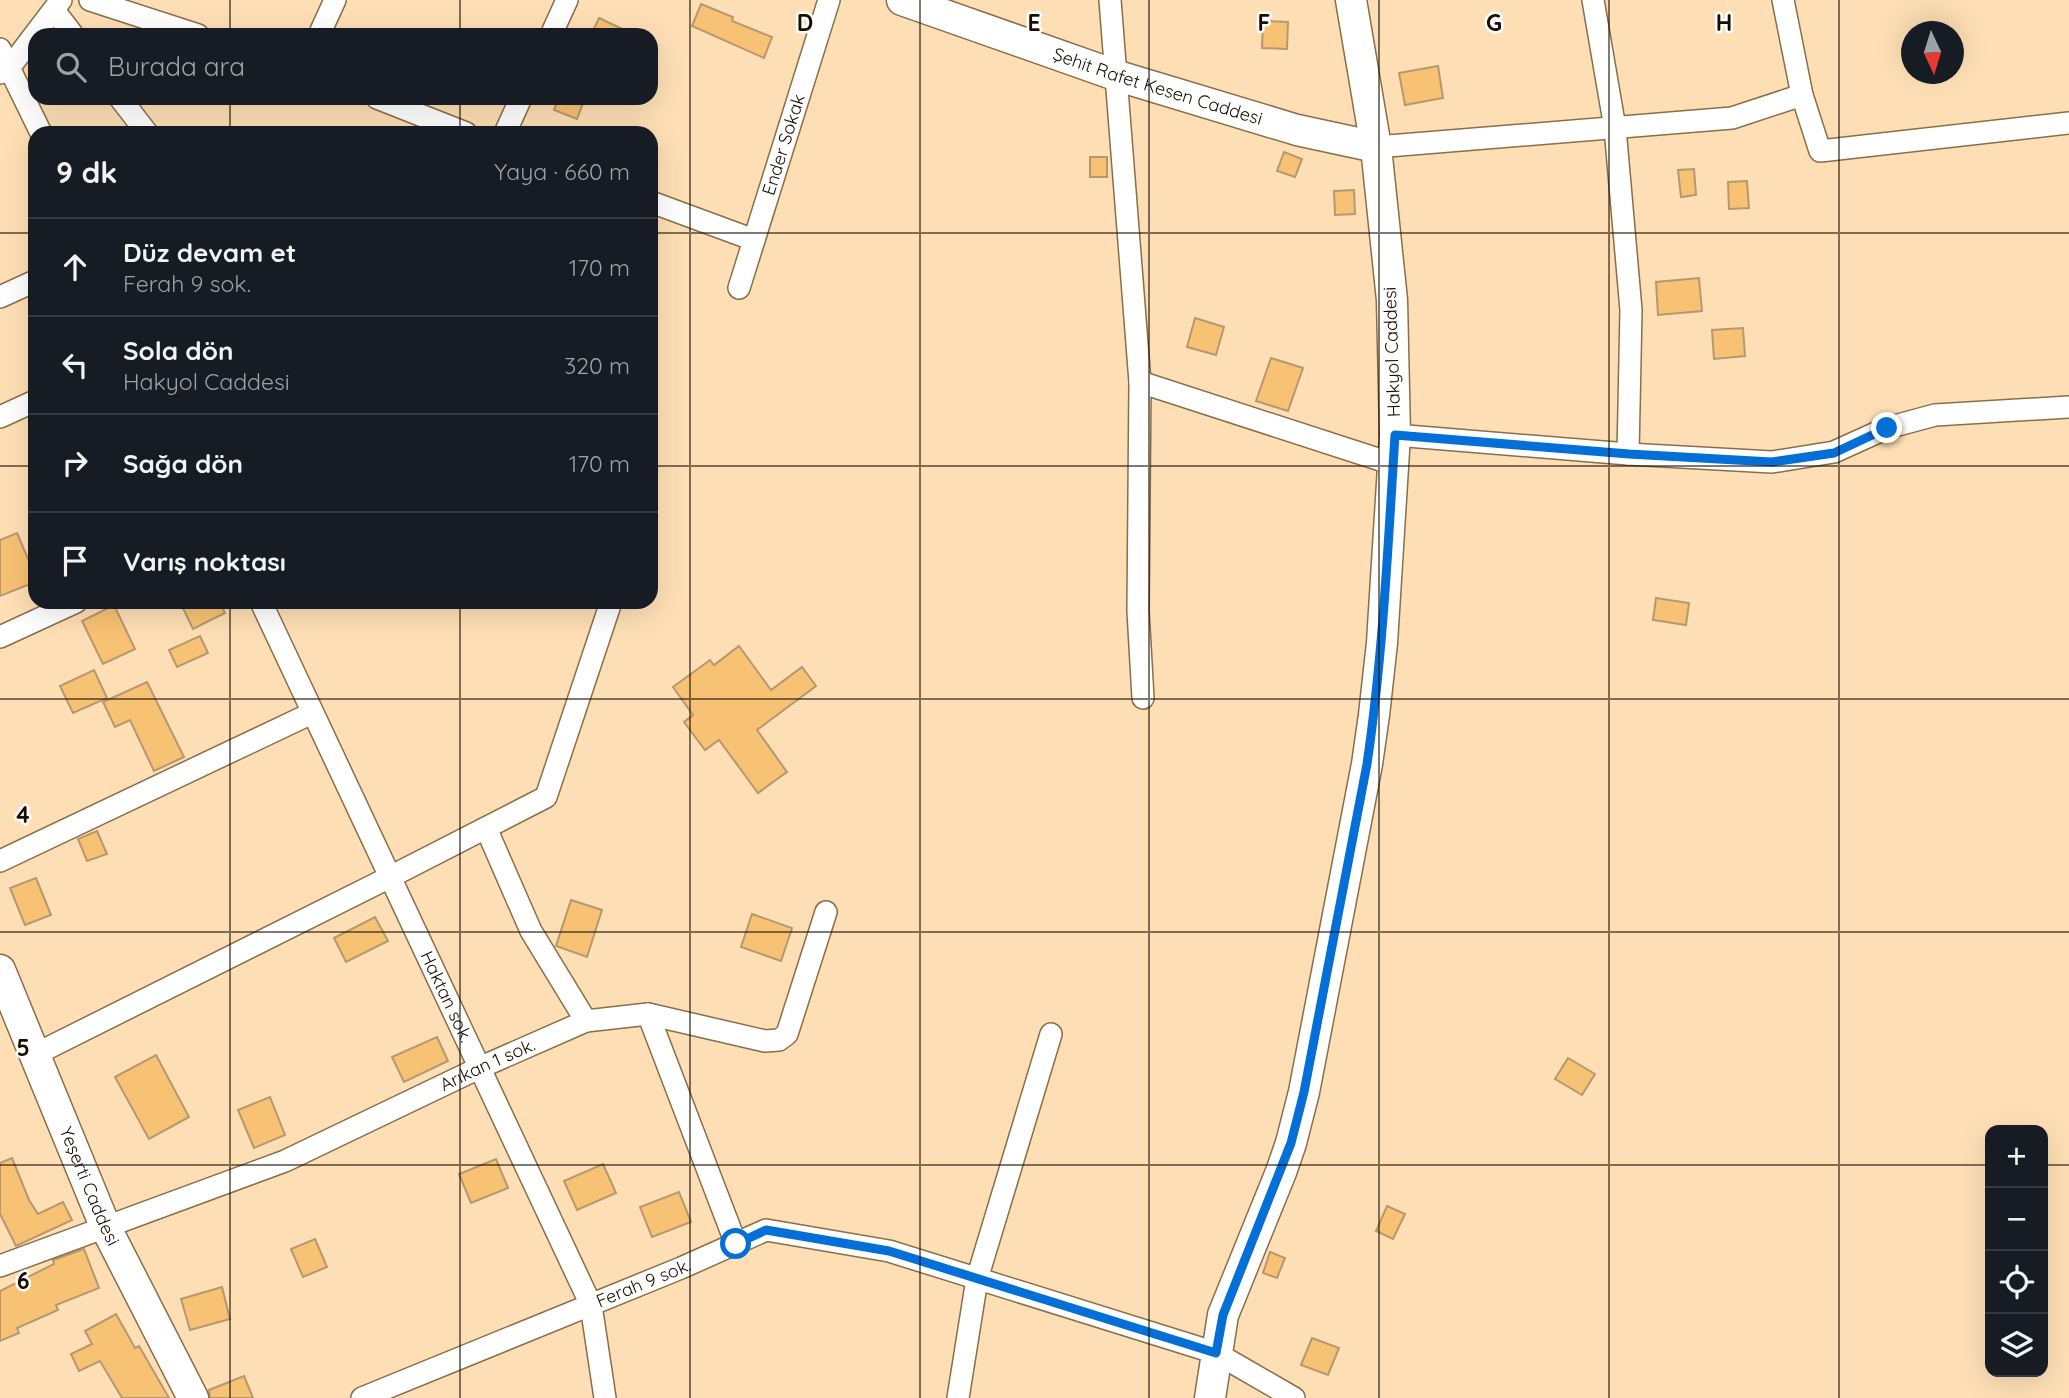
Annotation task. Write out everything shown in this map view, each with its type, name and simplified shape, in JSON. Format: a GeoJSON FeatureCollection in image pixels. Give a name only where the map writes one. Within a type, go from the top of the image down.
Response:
{"type":"FeatureCollection","features":[{"type":"Feature","properties":{"kind":"street"},"geometry":{"type":"LineString","coordinates":[[90,0],[176,28]]}},
{"type":"Feature","properties":{"kind":"street"},"geometry":{"type":"LineString","coordinates":[[322,28],[335,0]]}},
{"type":"Feature","properties":{"kind":"street"},"geometry":{"type":"LineString","coordinates":[[554,28],[567,0]]}},
{"type":"Feature","properties":{"kind":"street","name":"Ender Sokak"},"geometry":{"type":"LineString","coordinates":[[739,288],[829,0]]}},
{"type":"Feature","properties":{"kind":"street","name":"Şehit Rafet Kesen Caddesi"},"geometry":{"type":"LineString","coordinates":[[902,0],[1118,76],[1297,130],[1376,147]]}},
{"type":"Feature","properties":{"kind":"street"},"geometry":{"type":"LineString","coordinates":[[1110,0],[1140,382],[1138,611],[1143,698]]}},
{"type":"Feature","properties":{"kind":"street","name":"Hakyol Caddesi"},"geometry":{"type":"LineString","coordinates":[[1210,1398],[1223,1315],[1281,1172],[1304,1092],[1367,764],[1382,643],[1394,450],[1392,300],[1376,147],[1351,0]]}},
{"type":"Feature","properties":{"kind":"street"},"geometry":{"type":"LineString","coordinates":[[1593,0],[1615,128],[1631,310],[1629,454]]}},
{"type":"Feature","properties":{"kind":"street"},"geometry":{"type":"LineString","coordinates":[[1783,0],[1802,95],[1820,151],[2069,122]]}},
{"type":"Feature","properties":{"kind":"street"},"geometry":{"type":"LineString","coordinates":[[36,28],[57,5],[69,28]]}},
{"type":"Feature","properties":{"kind":"street"},"geometry":{"type":"LineString","coordinates":[[28,36],[3,63],[37,126]]}},
{"type":"Feature","properties":{"kind":"street"},"geometry":{"type":"LineString","coordinates":[[1376,147],[1732,118],[1802,95]]}},
{"type":"Feature","properties":{"kind":"street"},"geometry":{"type":"LineString","coordinates":[[125,105],[142,126]]}},
{"type":"Feature","properties":{"kind":"street"},"geometry":{"type":"LineString","coordinates":[[395,105],[448,126]]}},
{"type":"Feature","properties":{"kind":"street"},"geometry":{"type":"LineString","coordinates":[[508,126],[519,105]]}},
{"type":"Feature","properties":{"kind":"street"},"geometry":{"type":"LineString","coordinates":[[658,205],[754,240]]}},
{"type":"Feature","properties":{"kind":"street"},"geometry":{"type":"LineString","coordinates":[[0,297],[28,284]]}},
{"type":"Feature","properties":{"kind":"street"},"geometry":{"type":"LineString","coordinates":[[1140,382],[1394,450],[1629,454],[1772,462],[1834,453],[1887,428],[1935,415],[2069,407]]}},
{"type":"Feature","properties":{"kind":"street"},"geometry":{"type":"LineString","coordinates":[[0,417],[28,404]]}},
{"type":"Feature","properties":{"kind":"street"},"geometry":{"type":"LineString","coordinates":[[0,637],[61,609]]}},
{"type":"Feature","properties":{"kind":"street","name":"Haktan sok."},"geometry":{"type":"LineString","coordinates":[[264,609],[591,1305],[605,1398]]}},
{"type":"Feature","properties":{"kind":"street"},"geometry":{"type":"LineString","coordinates":[[34,1055],[546,797],[609,609]]}},
{"type":"Feature","properties":{"kind":"street"},"geometry":{"type":"LineString","coordinates":[[0,861],[312,713]]}},
{"type":"Feature","properties":{"kind":"street"},"geometry":{"type":"LineString","coordinates":[[486,828],[531,931],[586,1021]]}},
{"type":"Feature","properties":{"kind":"street","name":"Arıkan 1 sok."},"geometry":{"type":"LineString","coordinates":[[0,1266],[285,1161],[479,1068],[586,1021],[648,1014],[765,1041],[779,1040],[787,1034],[826,912]]}},
{"type":"Feature","properties":{"kind":"street","name":"Yeşerti Caddesi"},"geometry":{"type":"LineString","coordinates":[[0,971],[105,1226],[193,1398]]}},
{"type":"Feature","properties":{"kind":"street"},"geometry":{"type":"LineString","coordinates":[[648,1014],[736,1244]]}},
{"type":"Feature","properties":{"kind":"street"},"geometry":{"type":"LineString","coordinates":[[957,1398],[977,1279],[1051,1034]]}},
{"type":"Feature","properties":{"kind":"street","name":"Ferah 9 sok."},"geometry":{"type":"LineString","coordinates":[[362,1398],[766,1230],[889,1251],[1216,1353],[1294,1398]]}},
{"type":"Feature","properties":{"kind":"building"},"geometry":{"type":"Polygon","coordinates":[[[701,4],[733,17],[732,21],[772,37],[764,58],[692,26],[701,4]]]}},
{"type":"Feature","properties":{"kind":"building"},"geometry":{"type":"Polygon","coordinates":[[[599,18],[620,28],[594,28],[599,18]]]}},
{"type":"Feature","properties":{"kind":"building"},"geometry":{"type":"Polygon","coordinates":[[[1263,21],[1288,22],[1287,49],[1262,48],[1263,21]]]}},
{"type":"Feature","properties":{"kind":"building"},"geometry":{"type":"Polygon","coordinates":[[[1438,66],[1443,98],[1405,105],[1399,73],[1438,66]]]}},
{"type":"Feature","properties":{"kind":"building"},"geometry":{"type":"Polygon","coordinates":[[[556,105],[582,105],[577,119],[554,110],[556,105]]]}},
{"type":"Feature","properties":{"kind":"building"},"geometry":{"type":"Polygon","coordinates":[[[1284,152],[1302,159],[1295,177],[1277,171],[1284,152]]]}},
{"type":"Feature","properties":{"kind":"building"},"geometry":{"type":"Polygon","coordinates":[[[1090,157],[1107,157],[1107,177],[1090,177],[1090,157]]]}},
{"type":"Feature","properties":{"kind":"building"},"geometry":{"type":"Polygon","coordinates":[[[1694,169],[1696,195],[1681,197],[1678,170],[1694,169]]]}},
{"type":"Feature","properties":{"kind":"building"},"geometry":{"type":"Polygon","coordinates":[[[1747,181],[1749,208],[1729,209],[1728,182],[1747,181]]]}},
{"type":"Feature","properties":{"kind":"building"},"geometry":{"type":"Polygon","coordinates":[[[1354,190],[1355,214],[1335,215],[1334,191],[1354,190]]]}},
{"type":"Feature","properties":{"kind":"building"},"geometry":{"type":"Polygon","coordinates":[[[1699,278],[1702,311],[1658,315],[1656,282],[1699,278]]]}},
{"type":"Feature","properties":{"kind":"building"},"geometry":{"type":"Polygon","coordinates":[[[1195,318],[1224,327],[1216,355],[1187,347],[1195,318]]]}},
{"type":"Feature","properties":{"kind":"building"},"geometry":{"type":"Polygon","coordinates":[[[1743,328],[1745,356],[1714,359],[1712,330],[1743,328]]]}},
{"type":"Feature","properties":{"kind":"building"},"geometry":{"type":"Polygon","coordinates":[[[1271,358],[1303,368],[1288,411],[1256,401],[1271,358]]]}},
{"type":"Feature","properties":{"kind":"building"},"geometry":{"type":"Polygon","coordinates":[[[17,533],[28,559],[28,585],[0,596],[0,540],[17,533]]]}},
{"type":"Feature","properties":{"kind":"building"},"geometry":{"type":"Polygon","coordinates":[[[1656,598],[1689,603],[1686,625],[1653,620],[1656,598]]]}},
{"type":"Feature","properties":{"kind":"building"},"geometry":{"type":"Polygon","coordinates":[[[106,609],[116,609],[135,649],[103,664],[82,621],[106,609]]]}},
{"type":"Feature","properties":{"kind":"building"},"geometry":{"type":"Polygon","coordinates":[[[183,609],[223,609],[225,613],[193,629],[183,609]]]}},
{"type":"Feature","properties":{"kind":"building"},"geometry":{"type":"Polygon","coordinates":[[[200,636],[208,653],[177,667],[169,650],[200,636]]]}},
{"type":"Feature","properties":{"kind":"building"},"geometry":{"type":"Polygon","coordinates":[[[739,646],[771,690],[802,667],[816,686],[757,730],[787,772],[758,793],[719,740],[705,750],[684,722],[693,715],[673,687],[710,660],[714,665],[739,646]]]}},
{"type":"Feature","properties":{"kind":"building"},"geometry":{"type":"Polygon","coordinates":[[[94,670],[107,698],[73,713],[60,686],[94,670]]]}},
{"type":"Feature","properties":{"kind":"building"},"geometry":{"type":"Polygon","coordinates":[[[147,682],[184,757],[154,771],[130,720],[115,727],[103,702],[147,682]]]}},
{"type":"Feature","properties":{"kind":"building"},"geometry":{"type":"Polygon","coordinates":[[[97,831],[107,854],[87,861],[78,839],[97,831]]]}},
{"type":"Feature","properties":{"kind":"building"},"geometry":{"type":"Polygon","coordinates":[[[36,878],[51,915],[25,925],[10,888],[36,878]]]}},
{"type":"Feature","properties":{"kind":"building"},"geometry":{"type":"Polygon","coordinates":[[[571,900],[602,910],[587,957],[556,946],[571,900]]]}},
{"type":"Feature","properties":{"kind":"building"},"geometry":{"type":"Polygon","coordinates":[[[752,914],[792,928],[781,961],[741,947],[752,914]]]}},
{"type":"Feature","properties":{"kind":"building"},"geometry":{"type":"Polygon","coordinates":[[[375,917],[388,941],[346,962],[334,938],[375,917]]]}},
{"type":"Feature","properties":{"kind":"building"},"geometry":{"type":"Polygon","coordinates":[[[437,1037],[448,1061],[404,1082],[392,1057],[437,1037]]]}},
{"type":"Feature","properties":{"kind":"building"},"geometry":{"type":"Polygon","coordinates":[[[156,1055],[189,1117],[149,1139],[115,1077],[156,1055]]]}},
{"type":"Feature","properties":{"kind":"building"},"geometry":{"type":"Polygon","coordinates":[[[1568,1058],[1595,1074],[1582,1095],[1555,1079],[1568,1058]]]}},
{"type":"Feature","properties":{"kind":"building"},"geometry":{"type":"Polygon","coordinates":[[[270,1097],[285,1135],[254,1148],[238,1110],[270,1097]]]}},
{"type":"Feature","properties":{"kind":"building"},"geometry":{"type":"Polygon","coordinates":[[[12,1158],[29,1200],[38,1214],[63,1202],[72,1220],[16,1246],[0,1214],[0,1163],[12,1158]]]}},
{"type":"Feature","properties":{"kind":"building"},"geometry":{"type":"Polygon","coordinates":[[[496,1159],[508,1188],[471,1203],[459,1174],[496,1159]]]}},
{"type":"Feature","properties":{"kind":"building"},"geometry":{"type":"Polygon","coordinates":[[[603,1164],[616,1193],[577,1210],[564,1181],[603,1164]]]}},
{"type":"Feature","properties":{"kind":"building"},"geometry":{"type":"Polygon","coordinates":[[[679,1192],[691,1222],[652,1237],[640,1207],[679,1192]]]}},
{"type":"Feature","properties":{"kind":"building"},"geometry":{"type":"Polygon","coordinates":[[[1387,1206],[1405,1214],[1393,1239],[1376,1231],[1387,1206]]]}},
{"type":"Feature","properties":{"kind":"building"},"geometry":{"type":"Polygon","coordinates":[[[315,1239],[327,1267],[303,1277],[291,1249],[315,1239]]]}},
{"type":"Feature","properties":{"kind":"building"},"geometry":{"type":"Polygon","coordinates":[[[84,1249],[99,1288],[56,1305],[58,1310],[17,1328],[19,1333],[0,1341],[0,1291],[54,1264],[53,1260],[84,1249]]]}},
{"type":"Feature","properties":{"kind":"building"},"geometry":{"type":"Polygon","coordinates":[[[1270,1252],[1285,1258],[1277,1278],[1263,1273],[1270,1252]]]}},
{"type":"Feature","properties":{"kind":"building"},"geometry":{"type":"Polygon","coordinates":[[[222,1287],[230,1319],[190,1330],[181,1299],[222,1287]]]}},
{"type":"Feature","properties":{"kind":"building"},"geometry":{"type":"Polygon","coordinates":[[[116,1314],[135,1348],[139,1346],[169,1398],[122,1398],[100,1361],[79,1371],[71,1354],[92,1344],[85,1331],[116,1314]]]}},
{"type":"Feature","properties":{"kind":"building"},"geometry":{"type":"Polygon","coordinates":[[[1312,1338],[1339,1348],[1328,1375],[1301,1365],[1312,1338]]]}},
{"type":"Feature","properties":{"kind":"building"},"geometry":{"type":"Polygon","coordinates":[[[244,1376],[253,1398],[210,1398],[209,1390],[244,1376]]]}},
{"type":"Feature","properties":{"kind":"route"},"geometry":{"type":"LineString","coordinates":[[736,1244],[766,1230],[889,1251],[1216,1353],[1223,1315],[1281,1172],[1304,1092],[1374,715],[1382,643],[1395,435],[1629,454],[1772,462],[1834,453],[1887,428]]}}]}
